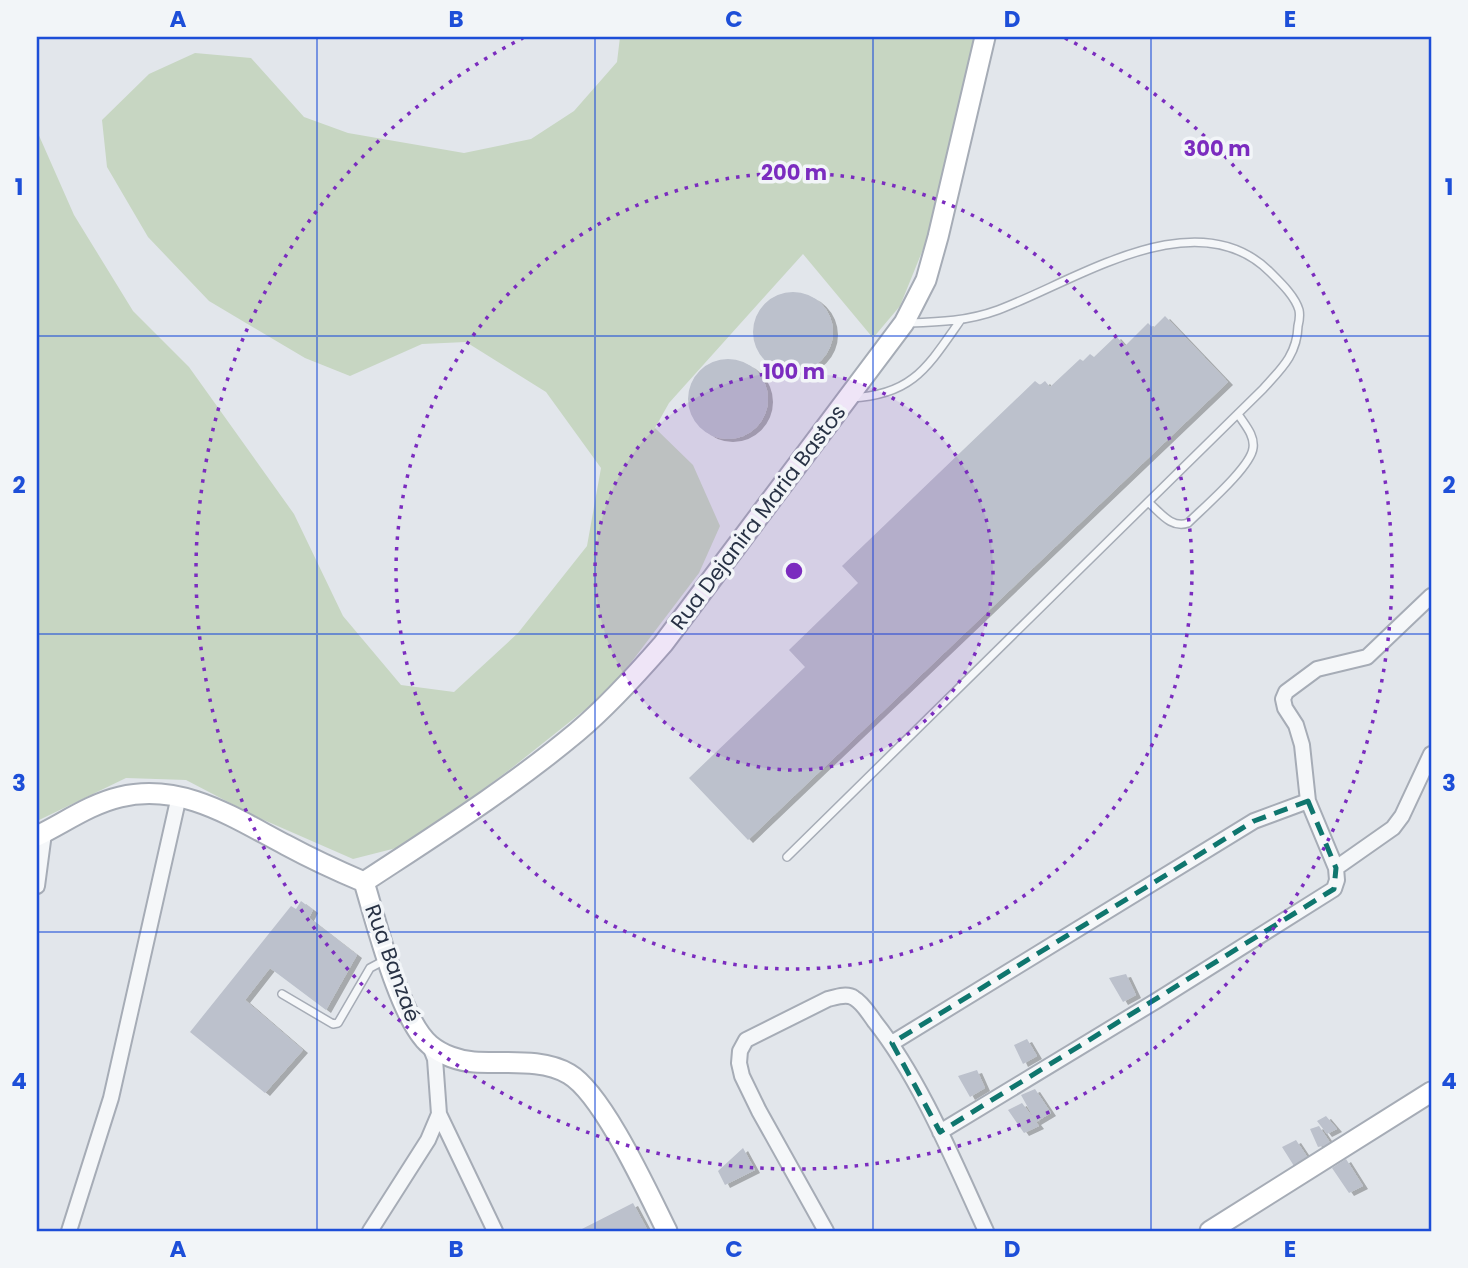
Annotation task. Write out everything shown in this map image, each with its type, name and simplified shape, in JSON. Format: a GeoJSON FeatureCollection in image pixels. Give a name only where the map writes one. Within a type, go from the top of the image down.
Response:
{"type":"FeatureCollection","features":[{"type":"Feature","properties":{"kind":"main road","name":"Rua Dejanira Maria Bastos"},"geometry":{"type":"LineString","coordinates":[[364,883],[516,781],[579,730],[626,686],[663,644],[904,323],[926,280],[985,37]]}},
{"type":"Feature","properties":{"kind":"main road"},"geometry":{"type":"LineString","coordinates":[[40,834],[117,797],[156,793],[179,796],[210,805],[364,883]]}},
{"type":"Feature","properties":{"kind":"main road","name":"Rua Banzaé"},"geometry":{"type":"LineString","coordinates":[[364,883],[387,959],[404,1003],[418,1030],[429,1044],[446,1055],[470,1062],[538,1064],[553,1066],[570,1074],[586,1088],[601,1110],[667,1231]]}},
{"type":"Feature","properties":{"kind":"main road"},"geometry":{"type":"LineString","coordinates":[[1210,1231],[1431,1092]]}},
{"type":"Feature","properties":{"kind":"street"},"geometry":{"type":"LineString","coordinates":[[940,1132],[1334,889],[1337,880],[1336,868],[1308,801],[1302,745],[1283,699],[1286,692],[1317,669],[1367,657],[1431,596]]}},
{"type":"Feature","properties":{"kind":"street"},"geometry":{"type":"LineString","coordinates":[[1336,868],[1393,828],[1402,816],[1431,754]]}},
{"type":"Feature","properties":{"kind":"street"},"geometry":{"type":"LineString","coordinates":[[69,1231],[111,1098],[179,796]]}},
{"type":"Feature","properties":{"kind":"street"},"geometry":{"type":"LineString","coordinates":[[892,1043],[1254,821],[1308,801]]}},
{"type":"Feature","properties":{"kind":"street"},"geometry":{"type":"LineString","coordinates":[[37,886],[40,834]]}},
{"type":"Feature","properties":{"kind":"street"},"geometry":{"type":"LineString","coordinates":[[826,1231],[759,1111],[738,1063],[746,1040],[828,999],[842,996],[853,996],[892,1043],[940,1132],[986,1231]]}},
{"type":"Feature","properties":{"kind":"street"},"geometry":{"type":"LineString","coordinates":[[429,1044],[435,1059],[439,1114],[495,1231]]}},
{"type":"Feature","properties":{"kind":"street"},"geometry":{"type":"LineString","coordinates":[[370,1231],[428,1140],[439,1114]]}},
{"type":"Feature","properties":{"kind":"lane"},"geometry":{"type":"LineString","coordinates":[[787,857],[1238,414],[1283,366],[1297,342],[1299,311],[1282,283],[1258,259],[1229,246],[1192,241],[1144,248],[997,311],[960,321],[904,323]]}},
{"type":"Feature","properties":{"kind":"lane"},"geometry":{"type":"LineString","coordinates":[[847,398],[877,397],[904,387],[941,349],[960,321]]}},
{"type":"Feature","properties":{"kind":"lane"},"geometry":{"type":"LineString","coordinates":[[1149,502],[1172,523],[1181,526],[1188,523],[1245,466],[1253,449],[1252,436],[1238,414]]}},
{"type":"Feature","properties":{"kind":"lane"},"geometry":{"type":"LineString","coordinates":[[282,994],[333,1024],[338,1023],[370,968],[387,959]]}},
{"type":"Feature","properties":{"kind":"highlighted area"},"geometry":{"type":"Polygon","coordinates":[[[1308,801],[1336,868],[1334,889],[940,1132],[892,1043],[1254,821],[1308,801]]]}},
{"type":"Feature","properties":{"kind":"green space"},"geometry":{"type":"Polygon","coordinates":[[[620,37],[974,37],[930,232],[900,306],[873,338],[803,254],[669,403],[655,428],[693,465],[720,526],[699,573],[611,689],[513,767],[408,845],[353,859],[257,817],[186,780],[126,778],[37,821],[37,131],[74,215],[133,311],[189,367],[294,514],[343,616],[401,685],[454,692],[518,633],[587,546],[601,468],[546,392],[466,342],[422,344],[350,376],[305,358],[209,301],[148,237],[107,167],[102,120],[149,74],[195,53],[251,58],[304,117],[348,133],[464,153],[531,139],[574,111],[617,62],[620,37]]]}},
{"type":"Feature","properties":{"kind":"building"},"geometry":{"type":"Polygon","coordinates":[[[793,292],[808,295],[821,304],[830,317],[833,332],[830,347],[821,360],[808,369],[793,372],[778,369],[765,360],[756,347],[753,332],[756,317],[765,304],[778,295],[793,292]]]}},
{"type":"Feature","properties":{"kind":"building"},"geometry":{"type":"Polygon","coordinates":[[[1165,316],[1228,382],[748,840],[689,778],[805,667],[789,650],[858,583],[842,566],[1035,381],[1040,385],[1045,381],[1050,387],[1080,359],[1083,361],[1090,354],[1094,357],[1116,336],[1125,346],[1148,323],[1153,328],[1165,316]]]}},
{"type":"Feature","properties":{"kind":"building"},"geometry":{"type":"Polygon","coordinates":[[[728,359],[743,362],[756,371],[765,384],[768,399],[765,414],[756,427],[743,436],[728,439],[713,436],[700,427],[691,414],[688,399],[691,384],[700,371],[713,362],[728,359]]]}},
{"type":"Feature","properties":{"kind":"building"},"geometry":{"type":"Polygon","coordinates":[[[301,901],[313,910],[309,918],[357,955],[326,1010],[270,968],[245,1000],[303,1050],[265,1093],[190,1032],[291,906],[296,909],[301,901]]]}},
{"type":"Feature","properties":{"kind":"building"},"geometry":{"type":"Polygon","coordinates":[[[1126,974],[1136,995],[1123,1002],[1109,978],[1126,974]]]}},
{"type":"Feature","properties":{"kind":"building"},"geometry":{"type":"Polygon","coordinates":[[[1027,1039],[1037,1056],[1023,1064],[1014,1045],[1027,1039]]]}},
{"type":"Feature","properties":{"kind":"building"},"geometry":{"type":"Polygon","coordinates":[[[977,1070],[985,1088],[970,1097],[958,1076],[977,1070]]]}},
{"type":"Feature","properties":{"kind":"building"},"geometry":{"type":"Polygon","coordinates":[[[1035,1089],[1051,1113],[1036,1122],[1039,1126],[1024,1133],[1008,1110],[1022,1103],[1035,1120],[1021,1095],[1035,1089]]]}},
{"type":"Feature","properties":{"kind":"building"},"geometry":{"type":"Polygon","coordinates":[[[1326,1116],[1337,1129],[1327,1134],[1317,1121],[1326,1116]]]}},
{"type":"Feature","properties":{"kind":"building"},"geometry":{"type":"Polygon","coordinates":[[[1319,1126],[1331,1144],[1318,1147],[1310,1129],[1319,1126]]]}},
{"type":"Feature","properties":{"kind":"building"},"geometry":{"type":"Polygon","coordinates":[[[1296,1140],[1308,1158],[1294,1166],[1282,1147],[1296,1140]]]}},
{"type":"Feature","properties":{"kind":"building"},"geometry":{"type":"Polygon","coordinates":[[[743,1148],[755,1170],[725,1185],[718,1171],[743,1148]]]}},
{"type":"Feature","properties":{"kind":"building"},"geometry":{"type":"Polygon","coordinates":[[[1346,1159],[1363,1186],[1349,1193],[1332,1168],[1346,1159]]]}},
{"type":"Feature","properties":{"kind":"building"},"geometry":{"type":"Polygon","coordinates":[[[633,1203],[648,1231],[578,1231],[633,1203]]]}}]}
